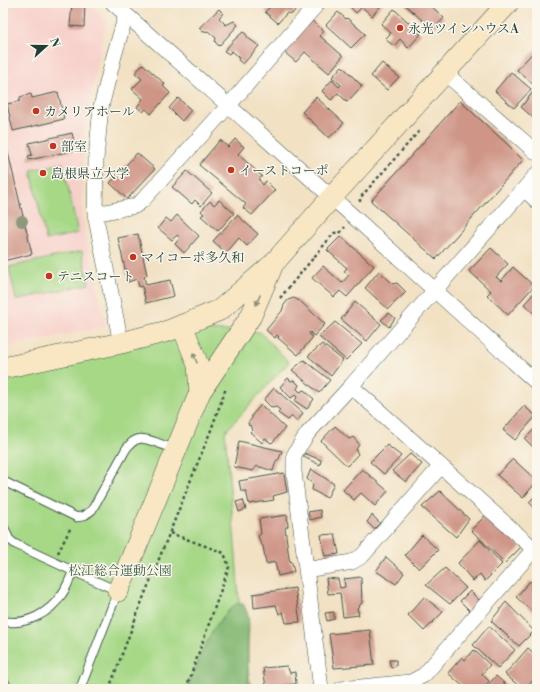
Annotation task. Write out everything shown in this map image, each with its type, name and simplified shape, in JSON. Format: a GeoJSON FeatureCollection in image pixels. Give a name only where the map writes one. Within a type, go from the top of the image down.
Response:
{"type":"FeatureCollection","features":[{"type":"Feature","properties":{"kind":"street"},"geometry":{"type":"LineString","coordinates":[[113,3],[332,197],[537,383]]}},
{"type":"Feature","properties":{"kind":"street"},"geometry":{"type":"LineString","coordinates":[[95,214],[135,206],[142,202],[228,106],[316,4]]}},
{"type":"Feature","properties":{"kind":"street"},"geometry":{"type":"LineString","coordinates":[[3,368],[121,343],[168,331],[220,310],[273,264],[506,4]]}},
{"type":"Feature","properties":{"kind":"street"},"geometry":{"type":"LineString","coordinates":[[121,343],[95,214],[96,159],[102,107],[114,56],[126,15]]}},
{"type":"Feature","properties":{"kind":"street"},"geometry":{"type":"LineString","coordinates":[[445,73],[537,153]]}},
{"type":"Feature","properties":{"kind":"street"},"geometry":{"type":"LineString","coordinates":[[321,689],[294,472],[294,455],[308,433],[537,174]]}},
{"type":"Feature","properties":{"kind":"street"},"geometry":{"type":"LineString","coordinates":[[524,190],[537,201]]}},
{"type":"Feature","properties":{"kind":"street"},"geometry":{"type":"LineString","coordinates":[[118,591],[200,392],[251,316],[273,264]]}},
{"type":"Feature","properties":{"kind":"street"},"geometry":{"type":"LineString","coordinates":[[182,326],[198,365],[200,392]]}},
{"type":"Feature","properties":{"kind":"street"},"geometry":{"type":"LineString","coordinates":[[341,689],[411,682],[424,675],[536,549],[351,386]]}},
{"type":"Feature","properties":{"kind":"street"},"geometry":{"type":"LineString","coordinates":[[306,570],[352,562],[362,556],[441,466]]}},
{"type":"Feature","properties":{"kind":"lane"},"geometry":{"type":"LineString","coordinates":[[3,481],[79,518],[88,514],[92,510],[126,449],[134,441],[145,439],[176,450]]}},
{"type":"Feature","properties":{"kind":"lane"},"geometry":{"type":"LineString","coordinates":[[3,525],[9,539],[15,544],[73,572],[118,591],[80,689]]}},
{"type":"Feature","properties":{"kind":"lane"},"geometry":{"type":"LineString","coordinates":[[3,621],[24,621],[52,606],[63,593],[73,572]]}},
{"type":"Feature","properties":{"kind":"lane"},"geometry":{"type":"LineString","coordinates":[[3,679],[8,689]]}},
{"type":"Feature","properties":{"kind":"path"},"geometry":{"type":"LineString","coordinates":[[359,205],[360,198],[422,127]]}},
{"type":"Feature","properties":{"kind":"path"},"geometry":{"type":"LineString","coordinates":[[277,301],[334,233],[341,232],[347,224]]}},
{"type":"Feature","properties":{"kind":"path"},"geometry":{"type":"LineString","coordinates":[[109,689],[142,601],[212,430],[227,386]]}},
{"type":"Feature","properties":{"kind":"path"},"geometry":{"type":"LineString","coordinates":[[61,548],[71,527]]}},
{"type":"Feature","properties":{"kind":"path"},"geometry":{"type":"LineString","coordinates":[[170,533],[224,552],[229,567],[186,689]]}},
{"type":"Feature","properties":{"kind":"shaded area","name":"島根県立大学"},"geometry":{"type":"Polygon","coordinates":[[[3,3],[88,3],[107,20],[84,128],[82,219],[106,326],[3,348],[3,3]]]}},
{"type":"Feature","properties":{"kind":"green space","name":"テニスコート"},"geometry":{"type":"Polygon","coordinates":[[[63,163],[78,233],[46,240],[31,170],[63,163]]]}},
{"type":"Feature","properties":{"kind":"green space","name":"テニスコート"},"geometry":{"type":"Polygon","coordinates":[[[82,251],[89,284],[16,300],[9,267],[82,251]]]}},
{"type":"Feature","properties":{"kind":"green space","name":"松江総合運動公園"},"geometry":{"type":"Polygon","coordinates":[[[195,330],[260,332],[289,362],[225,432],[240,616],[251,689],[3,689],[3,378],[195,330]]]}},
{"type":"Feature","properties":{"kind":"green space"},"geometry":{"type":"Polygon","coordinates":[[[236,604],[243,604],[249,620],[248,689],[187,689],[202,652],[214,628],[226,613],[236,604]]]}},
{"type":"Feature","properties":{"kind":"building"},"geometry":{"type":"Polygon","coordinates":[[[72,3],[85,3],[84,27],[70,26],[72,3]]]}},
{"type":"Feature","properties":{"kind":"building"},"geometry":{"type":"Polygon","coordinates":[[[274,3],[298,3],[299,5],[292,14],[287,13],[278,23],[265,12],[274,3]]]}},
{"type":"Feature","properties":{"kind":"building"},"geometry":{"type":"Polygon","coordinates":[[[352,3],[383,3],[372,16],[362,7],[356,13],[349,6],[352,3]]]}},
{"type":"Feature","properties":{"kind":"building"},"geometry":{"type":"Polygon","coordinates":[[[403,3],[428,3],[444,18],[433,30],[403,3]]]}},
{"type":"Feature","properties":{"kind":"building"},"geometry":{"type":"Polygon","coordinates":[[[219,9],[223,13],[219,18],[226,25],[234,21],[238,25],[219,46],[215,42],[216,38],[208,31],[203,32],[199,28],[219,9]]]}},
{"type":"Feature","properties":{"kind":"building","name":"永光ツインハウスA"},"geometry":{"type":"Polygon","coordinates":[[[394,9],[421,34],[408,48],[400,39],[394,46],[385,39],[391,33],[381,24],[394,9]]]}},
{"type":"Feature","properties":{"kind":"building"},"geometry":{"type":"Polygon","coordinates":[[[338,12],[365,34],[351,48],[326,25],[338,12]]]}},
{"type":"Feature","properties":{"kind":"building"},"geometry":{"type":"Polygon","coordinates":[[[311,20],[324,31],[320,36],[343,56],[329,73],[305,52],[296,62],[284,52],[311,20]]]}},
{"type":"Feature","properties":{"kind":"building"},"geometry":{"type":"Polygon","coordinates":[[[243,32],[248,38],[259,46],[243,64],[238,60],[239,57],[232,51],[229,54],[224,51],[243,32]]]}},
{"type":"Feature","properties":{"kind":"building"},"geometry":{"type":"Polygon","coordinates":[[[537,48],[537,82],[534,85],[517,70],[537,48]]]}},
{"type":"Feature","properties":{"kind":"building"},"geometry":{"type":"Polygon","coordinates":[[[382,63],[399,77],[387,90],[371,76],[382,63]]]}},
{"type":"Feature","properties":{"kind":"building"},"geometry":{"type":"Polygon","coordinates":[[[143,64],[165,84],[163,86],[170,93],[151,114],[146,109],[143,112],[137,107],[143,99],[132,89],[142,79],[135,73],[143,64]]]}},
{"type":"Feature","properties":{"kind":"building"},"geometry":{"type":"Polygon","coordinates":[[[342,66],[362,86],[347,102],[338,93],[331,100],[322,91],[332,80],[339,87],[341,85],[332,77],[342,66]]]}},
{"type":"Feature","properties":{"kind":"building"},"geometry":{"type":"Polygon","coordinates":[[[511,72],[531,89],[514,108],[495,91],[511,72]]]}},
{"type":"Feature","properties":{"kind":"building"},"geometry":{"type":"Polygon","coordinates":[[[534,91],[537,93],[537,121],[521,107],[534,91]]]}},
{"type":"Feature","properties":{"kind":"building","name":"カメリアホール"},"geometry":{"type":"Polygon","coordinates":[[[58,92],[64,119],[13,131],[7,104],[20,101],[20,97],[31,94],[32,98],[58,92]]]}},
{"type":"Feature","properties":{"kind":"building"},"geometry":{"type":"Polygon","coordinates":[[[316,97],[344,123],[329,138],[302,112],[316,97]]]}},
{"type":"Feature","properties":{"kind":"building"},"geometry":{"type":"Polygon","coordinates":[[[178,98],[191,110],[182,121],[169,108],[178,98]]]}},
{"type":"Feature","properties":{"kind":"building"},"geometry":{"type":"Polygon","coordinates":[[[460,101],[523,160],[436,259],[371,201],[460,101]]]}},
{"type":"Feature","properties":{"kind":"building","name":"部室"},"geometry":{"type":"Polygon","coordinates":[[[72,133],[76,150],[29,160],[28,156],[32,155],[29,143],[72,133]]]}},
{"type":"Feature","properties":{"kind":"building","name":"イーストコーポ"},"geometry":{"type":"Polygon","coordinates":[[[235,139],[244,147],[238,154],[262,176],[259,180],[263,185],[266,181],[275,190],[252,215],[243,208],[246,204],[199,165],[220,140],[228,147],[235,139]]]}},
{"type":"Feature","properties":{"kind":"building"},"geometry":{"type":"Polygon","coordinates":[[[5,140],[32,254],[3,261],[3,141],[5,140]]]}},
{"type":"Feature","properties":{"kind":"building"},"geometry":{"type":"Polygon","coordinates":[[[137,153],[155,169],[127,199],[110,183],[137,153]]]}},
{"type":"Feature","properties":{"kind":"building"},"geometry":{"type":"Polygon","coordinates":[[[187,171],[212,193],[201,206],[195,200],[192,204],[172,187],[187,171]]]}},
{"type":"Feature","properties":{"kind":"building"},"geometry":{"type":"Polygon","coordinates":[[[219,200],[234,213],[218,231],[201,216],[204,214],[201,211],[210,201],[214,205],[219,200]]]}},
{"type":"Feature","properties":{"kind":"building"},"geometry":{"type":"Polygon","coordinates":[[[177,215],[199,236],[184,253],[175,244],[180,238],[177,235],[172,240],[158,228],[166,218],[171,222],[177,215]]]}},
{"type":"Feature","properties":{"kind":"building"},"geometry":{"type":"Polygon","coordinates":[[[237,215],[258,234],[247,246],[239,238],[226,253],[213,241],[237,215]]]}},
{"type":"Feature","properties":{"kind":"building","name":"マイコーポ多久和"},"geometry":{"type":"Polygon","coordinates":[[[138,234],[147,275],[144,277],[146,285],[170,280],[174,296],[146,303],[142,286],[139,287],[137,279],[128,282],[118,238],[138,234]]]}},
{"type":"Feature","properties":{"kind":"building"},"geometry":{"type":"Polygon","coordinates":[[[341,236],[374,266],[347,297],[340,291],[334,297],[312,278],[323,266],[342,283],[349,275],[344,271],[347,268],[327,250],[341,236]]]}},
{"type":"Feature","properties":{"kind":"building"},"geometry":{"type":"Polygon","coordinates":[[[491,248],[508,264],[496,277],[501,281],[513,267],[534,286],[508,315],[487,295],[491,291],[469,271],[491,248]]]}},
{"type":"Feature","properties":{"kind":"building"},"geometry":{"type":"Polygon","coordinates":[[[379,271],[393,284],[397,283],[406,292],[388,309],[365,288],[379,271]]]}},
{"type":"Feature","properties":{"kind":"building"},"geometry":{"type":"Polygon","coordinates":[[[537,290],[537,316],[524,304],[537,290]]]}},
{"type":"Feature","properties":{"kind":"building"},"geometry":{"type":"Polygon","coordinates":[[[294,298],[300,301],[325,324],[314,336],[310,332],[309,334],[313,337],[298,355],[278,338],[279,337],[277,335],[275,338],[266,330],[282,311],[288,300],[294,298]]]}},
{"type":"Feature","properties":{"kind":"building"},"geometry":{"type":"Polygon","coordinates":[[[355,302],[381,324],[367,341],[341,319],[355,302]]]}},
{"type":"Feature","properties":{"kind":"building"},"geometry":{"type":"Polygon","coordinates":[[[389,313],[395,318],[389,327],[381,320],[389,313]]]}},
{"type":"Feature","properties":{"kind":"building"},"geometry":{"type":"Polygon","coordinates":[[[335,322],[362,344],[346,360],[319,337],[335,322]]]}},
{"type":"Feature","properties":{"kind":"building"},"geometry":{"type":"Polygon","coordinates":[[[322,344],[343,360],[331,376],[308,356],[322,344]]]}},
{"type":"Feature","properties":{"kind":"building"},"geometry":{"type":"Polygon","coordinates":[[[304,360],[330,380],[319,393],[292,370],[304,360]]]}},
{"type":"Feature","properties":{"kind":"building"},"geometry":{"type":"Polygon","coordinates":[[[288,378],[291,381],[294,380],[299,385],[297,389],[300,392],[304,390],[314,399],[307,409],[295,401],[297,397],[295,395],[291,398],[280,387],[288,378]]]}},
{"type":"Feature","properties":{"kind":"building"},"geometry":{"type":"Polygon","coordinates":[[[274,388],[303,413],[297,422],[292,416],[288,420],[278,413],[280,410],[276,407],[272,408],[264,400],[274,388]]]}},
{"type":"Feature","properties":{"kind":"building"},"geometry":{"type":"Polygon","coordinates":[[[261,405],[285,428],[271,443],[265,438],[262,443],[250,432],[252,430],[248,423],[252,418],[252,415],[261,405]]]}},
{"type":"Feature","properties":{"kind":"building"},"geometry":{"type":"Polygon","coordinates":[[[524,406],[536,416],[515,440],[503,430],[524,406]]]}},
{"type":"Feature","properties":{"kind":"building"},"geometry":{"type":"Polygon","coordinates":[[[335,426],[349,439],[353,437],[359,444],[356,450],[358,454],[347,466],[321,441],[335,426]]]}},
{"type":"Feature","properties":{"kind":"building"},"geometry":{"type":"Polygon","coordinates":[[[537,426],[537,448],[535,449],[525,439],[537,426]]]}},
{"type":"Feature","properties":{"kind":"building"},"geometry":{"type":"Polygon","coordinates":[[[239,441],[282,451],[279,459],[276,461],[273,471],[257,466],[253,471],[234,467],[239,441]]]}},
{"type":"Feature","properties":{"kind":"building"},"geometry":{"type":"Polygon","coordinates":[[[387,445],[401,456],[384,474],[370,462],[387,445]]]}},
{"type":"Feature","properties":{"kind":"building"},"geometry":{"type":"Polygon","coordinates":[[[304,453],[321,460],[320,465],[304,457],[304,453]]]}},
{"type":"Feature","properties":{"kind":"building"},"geometry":{"type":"Polygon","coordinates":[[[410,454],[422,464],[406,482],[392,471],[410,454]]]}},
{"type":"Feature","properties":{"kind":"building"},"geometry":{"type":"Polygon","coordinates":[[[513,459],[537,481],[523,498],[497,475],[513,459]]]}},
{"type":"Feature","properties":{"kind":"building"},"geometry":{"type":"Polygon","coordinates":[[[311,469],[334,484],[327,498],[312,490],[313,484],[307,479],[311,469]]]}},
{"type":"Feature","properties":{"kind":"building"},"geometry":{"type":"Polygon","coordinates":[[[362,469],[388,491],[375,506],[361,493],[354,500],[343,490],[362,469]]]}},
{"type":"Feature","properties":{"kind":"building"},"geometry":{"type":"Polygon","coordinates":[[[284,473],[287,492],[273,496],[274,500],[249,504],[246,491],[241,491],[239,481],[284,473]]]}},
{"type":"Feature","properties":{"kind":"building"},"geometry":{"type":"Polygon","coordinates":[[[440,491],[469,519],[456,537],[422,507],[440,491]]]}},
{"type":"Feature","properties":{"kind":"building"},"geometry":{"type":"Polygon","coordinates":[[[537,494],[537,511],[529,502],[537,494]]]}},
{"type":"Feature","properties":{"kind":"building"},"geometry":{"type":"Polygon","coordinates":[[[243,500],[246,509],[239,512],[236,502],[243,500]]]}},
{"type":"Feature","properties":{"kind":"building"},"geometry":{"type":"Polygon","coordinates":[[[320,510],[321,517],[310,520],[308,512],[320,510]]]}},
{"type":"Feature","properties":{"kind":"building"},"geometry":{"type":"Polygon","coordinates":[[[487,514],[521,547],[505,563],[471,530],[487,514]]]}},
{"type":"Feature","properties":{"kind":"building"},"geometry":{"type":"Polygon","coordinates":[[[287,515],[288,526],[285,528],[289,558],[294,572],[278,576],[275,562],[266,564],[263,546],[258,536],[261,534],[259,519],[287,515]]]}},
{"type":"Feature","properties":{"kind":"building"},"geometry":{"type":"Polygon","coordinates":[[[372,515],[380,523],[374,529],[367,522],[372,515]]]}},
{"type":"Feature","properties":{"kind":"building"},"geometry":{"type":"Polygon","coordinates":[[[335,534],[339,554],[325,556],[321,535],[335,534]]]}},
{"type":"Feature","properties":{"kind":"building"},"geometry":{"type":"Polygon","coordinates":[[[422,535],[438,550],[419,569],[405,555],[422,535]]]}},
{"type":"Feature","properties":{"kind":"building"},"geometry":{"type":"Polygon","coordinates":[[[480,540],[502,564],[485,581],[480,574],[473,581],[458,563],[480,540]]]}},
{"type":"Feature","properties":{"kind":"building"},"geometry":{"type":"Polygon","coordinates":[[[386,557],[404,573],[396,584],[376,571],[386,557]]]}},
{"type":"Feature","properties":{"kind":"building"},"geometry":{"type":"Polygon","coordinates":[[[445,568],[466,588],[450,604],[426,585],[445,568]]]}},
{"type":"Feature","properties":{"kind":"building"},"geometry":{"type":"Polygon","coordinates":[[[361,577],[362,603],[357,608],[359,615],[343,617],[340,593],[328,594],[326,578],[338,579],[340,588],[345,587],[344,579],[361,577]]]}},
{"type":"Feature","properties":{"kind":"building"},"geometry":{"type":"Polygon","coordinates":[[[530,581],[537,587],[537,616],[516,597],[530,581]]]}},
{"type":"Feature","properties":{"kind":"building"},"geometry":{"type":"Polygon","coordinates":[[[295,588],[300,622],[286,623],[283,612],[279,614],[276,605],[254,608],[253,594],[295,588]]]}},
{"type":"Feature","properties":{"kind":"building"},"geometry":{"type":"Polygon","coordinates":[[[470,591],[481,602],[471,612],[460,601],[470,591]]]}},
{"type":"Feature","properties":{"kind":"building"},"geometry":{"type":"Polygon","coordinates":[[[424,597],[443,612],[424,631],[408,615],[424,597]]]}},
{"type":"Feature","properties":{"kind":"building"},"geometry":{"type":"Polygon","coordinates":[[[506,602],[534,631],[519,646],[491,621],[506,602]]]}},
{"type":"Feature","properties":{"kind":"building"},"geometry":{"type":"Polygon","coordinates":[[[334,612],[334,619],[327,621],[325,613],[334,612]]]}},
{"type":"Feature","properties":{"kind":"building"},"geometry":{"type":"Polygon","coordinates":[[[489,626],[515,650],[498,668],[473,645],[489,626]]]}},
{"type":"Feature","properties":{"kind":"building"},"geometry":{"type":"Polygon","coordinates":[[[370,630],[374,665],[334,668],[329,634],[370,630]]]}},
{"type":"Feature","properties":{"kind":"building"},"geometry":{"type":"Polygon","coordinates":[[[528,648],[537,656],[537,676],[525,689],[522,689],[505,674],[528,648]]]}},
{"type":"Feature","properties":{"kind":"building"},"geometry":{"type":"Polygon","coordinates":[[[474,650],[490,665],[482,674],[489,681],[482,689],[466,689],[448,673],[462,657],[465,660],[474,650]]]}},
{"type":"Feature","properties":{"kind":"building"},"geometry":{"type":"Polygon","coordinates":[[[389,660],[396,660],[396,666],[391,668],[389,660]]]}},
{"type":"Feature","properties":{"kind":"building"},"geometry":{"type":"Polygon","coordinates":[[[287,666],[290,673],[295,672],[296,684],[266,687],[263,668],[287,666]]]}},
{"type":"Feature","properties":{"kind":"building"},"geometry":{"type":"Polygon","coordinates":[[[496,676],[511,689],[484,689],[496,676]]]}},
{"type":"Feature","properties":{"kind":"place","name":"永光ツインハウスA"},"geometry":{"type":"Point","coordinates":[400,28]}},
{"type":"Feature","properties":{"kind":"place","name":"カメリアホール"},"geometry":{"type":"Point","coordinates":[36,111]}},
{"type":"Feature","properties":{"kind":"place","name":"部室"},"geometry":{"type":"Point","coordinates":[53,146]}},
{"type":"Feature","properties":{"kind":"place","name":"イーストコーポ"},"geometry":{"type":"Point","coordinates":[231,170]}},
{"type":"Feature","properties":{"kind":"place","name":"島根県立大学"},"geometry":{"type":"Point","coordinates":[43,173]}},
{"type":"Feature","properties":{"kind":"place","name":"マイコーポ多久和"},"geometry":{"type":"Point","coordinates":[133,257]}},
{"type":"Feature","properties":{"kind":"place","name":"テニスコート"},"geometry":{"type":"Point","coordinates":[49,276]}}]}
